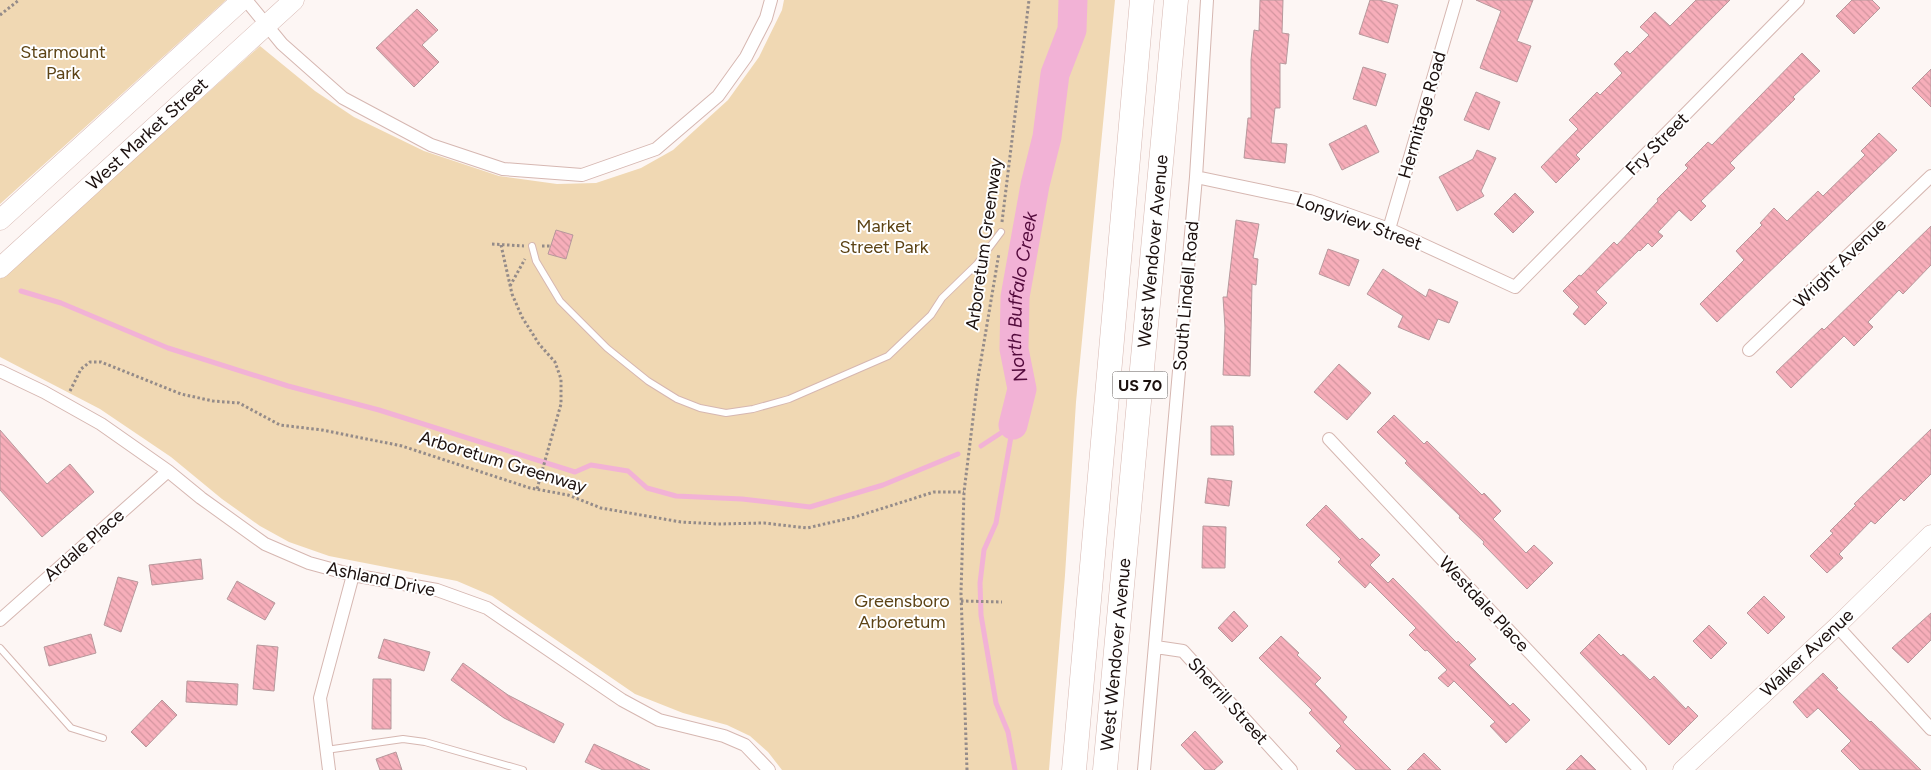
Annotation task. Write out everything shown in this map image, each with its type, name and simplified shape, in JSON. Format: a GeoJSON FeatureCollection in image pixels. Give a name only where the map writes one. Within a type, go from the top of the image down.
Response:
{"type":"FeatureCollection","features":[{"type":"Feature","properties":{"kind":"highway","name":"West Wendover Avenue"},"geometry":{"type":"LineString","coordinates":[[1074,770],[1142,0]]}},
{"type":"Feature","properties":{"kind":"highway","name":"West Wendover Avenue"},"geometry":{"type":"LineString","coordinates":[[1105,770],[1176,0]]}},
{"type":"Feature","properties":{"kind":"main road","name":"West Market Street"},"geometry":{"type":"LineString","coordinates":[[0,220],[242,0]]}},
{"type":"Feature","properties":{"kind":"main road","name":"West Market Street"},"geometry":{"type":"LineString","coordinates":[[0,268],[294,0]]}},
{"type":"Feature","properties":{"kind":"street"},"geometry":{"type":"LineString","coordinates":[[246,0],[282,44],[343,98],[431,145],[503,169],[582,175],[656,149],[718,96],[746,56],[766,18],[771,0]]}},
{"type":"Feature","properties":{"kind":"street","name":"South Lindell Road"},"geometry":{"type":"LineString","coordinates":[[1144,770],[1196,177],[1208,0]]}},
{"type":"Feature","properties":{"kind":"street","name":"Hermitage Road"},"geometry":{"type":"LineString","coordinates":[[1389,229],[1456,0]]}},
{"type":"Feature","properties":{"kind":"street","name":"Fry Street"},"geometry":{"type":"LineString","coordinates":[[1515,287],[1798,0]]}},
{"type":"Feature","properties":{"kind":"street","name":"Wright Avenue"},"geometry":{"type":"LineString","coordinates":[[1749,350],[1931,176]]}},
{"type":"Feature","properties":{"kind":"street","name":"Longview Street"},"geometry":{"type":"LineString","coordinates":[[1196,177],[1310,201],[1389,229],[1515,287]]}},
{"type":"Feature","properties":{"kind":"street","name":"Ashland Drive"},"geometry":{"type":"LineString","coordinates":[[0,371],[101,424],[168,471],[265,544],[309,563],[353,575],[437,590],[487,608],[622,700],[659,720],[724,736],[744,745],[769,770]]}},
{"type":"Feature","properties":{"kind":"street","name":"Westdale Place"},"geometry":{"type":"LineString","coordinates":[[1329,439],[1640,770]]}},
{"type":"Feature","properties":{"kind":"street","name":"Ardale Place"},"geometry":{"type":"LineString","coordinates":[[0,620],[168,471]]}},
{"type":"Feature","properties":{"kind":"street","name":"Walker Avenue"},"geometry":{"type":"LineString","coordinates":[[1682,770],[1837,626],[1931,534]]}},
{"type":"Feature","properties":{"kind":"street"},"geometry":{"type":"LineString","coordinates":[[329,770],[320,698],[353,575]]}},
{"type":"Feature","properties":{"kind":"street"},"geometry":{"type":"LineString","coordinates":[[1837,626],[1931,729]]}},
{"type":"Feature","properties":{"kind":"street","name":"Sherrill Street"},"geometry":{"type":"LineString","coordinates":[[1156,647],[1183,651],[1291,770]]}},
{"type":"Feature","properties":{"kind":"lane"},"geometry":{"type":"LineString","coordinates":[[532,246],[536,261],[560,301],[607,348],[648,381],[677,399],[700,408],[726,413],[753,409],[789,399],[888,356],[931,315],[942,298],[977,264],[1001,232]]}},
{"type":"Feature","properties":{"kind":"lane"},"geometry":{"type":"LineString","coordinates":[[0,648],[71,728],[103,738]]}},
{"type":"Feature","properties":{"kind":"lane"},"geometry":{"type":"LineString","coordinates":[[326,750],[403,740],[426,742],[523,770]]}},
{"type":"Feature","properties":{"kind":"path"},"geometry":{"type":"LineString","coordinates":[[0,15],[19,0]]}},
{"type":"Feature","properties":{"kind":"path","name":"Arboretum Greenway"},"geometry":{"type":"LineString","coordinates":[[967,770],[962,601],[964,492],[978,378],[1001,232],[1029,0]]}},
{"type":"Feature","properties":{"kind":"path"},"geometry":{"type":"LineString","coordinates":[[501,245],[510,287],[522,317],[539,344],[554,362],[561,379],[561,404],[537,489]]}},
{"type":"Feature","properties":{"kind":"path"},"geometry":{"type":"LineString","coordinates":[[510,287],[532,246]]}},
{"type":"Feature","properties":{"kind":"path","name":"Arboretum Greenway"},"geometry":{"type":"LineString","coordinates":[[64,403],[81,369],[90,362],[101,362],[181,394],[213,401],[239,403],[280,424],[322,430],[402,446],[537,489],[568,495],[601,508],[681,522],[718,524],[764,522],[807,528],[855,518],[934,492],[964,492]]}},
{"type":"Feature","properties":{"kind":"path"},"geometry":{"type":"LineString","coordinates":[[962,601],[1002,602]]}},
{"type":"Feature","properties":{"kind":"green space","name":"Starmount Park"},"geometry":{"type":"Polygon","coordinates":[[[0,0],[226,0],[0,204],[0,0]]]}},
{"type":"Feature","properties":{"kind":"green space"},"geometry":{"type":"Polygon","coordinates":[[[784,0],[1115,0],[1076,402],[1065,575],[1049,770],[782,770],[768,752],[750,736],[727,725],[683,713],[635,694],[492,596],[457,581],[329,556],[289,542],[260,526],[222,499],[171,457],[100,409],[0,357],[0,279],[260,46],[315,91],[354,117],[424,151],[499,176],[557,184],[596,183],[641,168],[673,150],[728,100],[759,57],[782,10],[784,0]]]}},
{"type":"Feature","properties":{"kind":"building"},"geometry":{"type":"Polygon","coordinates":[[[1260,0],[1283,0],[1282,33],[1289,34],[1286,64],[1280,63],[1280,108],[1275,108],[1271,143],[1287,144],[1285,163],[1244,158],[1248,118],[1251,118],[1251,60],[1254,30],[1259,31],[1260,0]]]}},
{"type":"Feature","properties":{"kind":"building"},"geometry":{"type":"Polygon","coordinates":[[[1370,0],[1379,0],[1398,5],[1388,43],[1359,34],[1370,0]]]}},
{"type":"Feature","properties":{"kind":"building"},"geometry":{"type":"Polygon","coordinates":[[[1476,0],[1533,0],[1517,41],[1531,46],[1517,82],[1480,68],[1501,11],[1476,0]]]}},
{"type":"Feature","properties":{"kind":"building"},"geometry":{"type":"Polygon","coordinates":[[[1696,0],[1730,0],[1576,155],[1580,159],[1556,183],[1541,167],[1578,129],[1569,120],[1597,92],[1600,95],[1622,73],[1614,64],[1627,51],[1630,54],[1649,35],[1640,27],[1655,12],[1670,26],[1696,0]]]}},
{"type":"Feature","properties":{"kind":"building"},"geometry":{"type":"Polygon","coordinates":[[[1852,0],[1872,0],[1880,8],[1854,34],[1836,16],[1852,0]]]}},
{"type":"Feature","properties":{"kind":"building"},"geometry":{"type":"Polygon","coordinates":[[[417,9],[438,30],[422,45],[439,62],[414,87],[376,48],[417,9]]]}},
{"type":"Feature","properties":{"kind":"building"},"geometry":{"type":"Polygon","coordinates":[[[1802,53],[1820,71],[1793,97],[1795,99],[1730,163],[1735,168],[1701,201],[1706,206],[1691,221],[1679,210],[1658,232],[1663,236],[1652,247],[1648,243],[1639,250],[1596,292],[1607,303],[1585,325],[1573,314],[1579,307],[1563,291],[1579,275],[1581,276],[1614,242],[1617,245],[1658,201],[1657,199],[1688,168],[1685,165],[1708,142],[1712,145],[1802,53]]]}},
{"type":"Feature","properties":{"kind":"building"},"geometry":{"type":"Polygon","coordinates":[[[1363,67],[1386,74],[1376,106],[1353,99],[1363,67]]]}},
{"type":"Feature","properties":{"kind":"building"},"geometry":{"type":"Polygon","coordinates":[[[1931,69],[1931,107],[1912,88],[1931,69]]]}},
{"type":"Feature","properties":{"kind":"building"},"geometry":{"type":"Polygon","coordinates":[[[1476,92],[1500,102],[1489,130],[1464,120],[1476,92]]]}},
{"type":"Feature","properties":{"kind":"building"},"geometry":{"type":"Polygon","coordinates":[[[1366,125],[1379,152],[1342,170],[1329,144],[1366,125]]]}},
{"type":"Feature","properties":{"kind":"building"},"geometry":{"type":"Polygon","coordinates":[[[1879,133],[1897,150],[1717,322],[1700,304],[1744,260],[1736,251],[1762,225],[1760,223],[1774,208],[1787,221],[1818,191],[1823,196],[1865,155],[1861,151],[1879,133]]]}},
{"type":"Feature","properties":{"kind":"building"},"geometry":{"type":"Polygon","coordinates":[[[1477,150],[1496,158],[1481,191],[1484,196],[1457,211],[1439,177],[1473,159],[1477,150]]]}},
{"type":"Feature","properties":{"kind":"building"},"geometry":{"type":"Polygon","coordinates":[[[1515,193],[1534,212],[1513,233],[1494,214],[1515,193]]]}},
{"type":"Feature","properties":{"kind":"building"},"geometry":{"type":"Polygon","coordinates":[[[1236,220],[1259,224],[1253,258],[1258,259],[1256,285],[1252,284],[1250,376],[1223,375],[1225,328],[1223,297],[1227,297],[1236,220]]]}},
{"type":"Feature","properties":{"kind":"building"},"geometry":{"type":"Polygon","coordinates":[[[1931,226],[1931,265],[1903,294],[1899,290],[1868,322],[1873,327],[1854,346],[1844,336],[1791,388],[1776,372],[1822,328],[1824,330],[1931,226]]]}},
{"type":"Feature","properties":{"kind":"building"},"geometry":{"type":"Polygon","coordinates":[[[556,230],[573,235],[566,259],[548,254],[556,230]]]}},
{"type":"Feature","properties":{"kind":"building"},"geometry":{"type":"Polygon","coordinates":[[[1328,249],[1359,260],[1349,286],[1319,274],[1328,249]]]}},
{"type":"Feature","properties":{"kind":"building"},"geometry":{"type":"Polygon","coordinates":[[[1383,269],[1426,297],[1429,289],[1458,302],[1449,323],[1438,319],[1429,340],[1398,327],[1403,316],[1367,294],[1383,269]]]}},
{"type":"Feature","properties":{"kind":"building"},"geometry":{"type":"Polygon","coordinates":[[[1339,364],[1371,393],[1347,420],[1314,392],[1339,364]]]}},
{"type":"Feature","properties":{"kind":"building"},"geometry":{"type":"Polygon","coordinates":[[[1394,415],[1424,444],[1427,441],[1482,495],[1484,493],[1501,511],[1493,519],[1526,553],[1534,545],[1553,563],[1527,589],[1459,518],[1460,516],[1405,463],[1407,461],[1377,432],[1394,415]]]}},
{"type":"Feature","properties":{"kind":"building"},"geometry":{"type":"Polygon","coordinates":[[[1211,426],[1233,426],[1234,455],[1211,455],[1211,426]]]}},
{"type":"Feature","properties":{"kind":"building"},"geometry":{"type":"Polygon","coordinates":[[[1931,429],[1931,474],[1904,501],[1901,498],[1875,524],[1871,521],[1839,554],[1843,558],[1827,573],[1810,556],[1833,533],[1830,531],[1856,505],[1854,504],[1931,429]]]}},
{"type":"Feature","properties":{"kind":"building"},"geometry":{"type":"Polygon","coordinates":[[[0,430],[47,484],[70,464],[94,492],[42,537],[0,490],[0,430]]]}},
{"type":"Feature","properties":{"kind":"building"},"geometry":{"type":"Polygon","coordinates":[[[1208,478],[1232,481],[1229,506],[1205,503],[1208,478]]]}},
{"type":"Feature","properties":{"kind":"building"},"geometry":{"type":"Polygon","coordinates":[[[1326,505],[1360,540],[1362,538],[1380,555],[1370,565],[1388,583],[1393,578],[1457,643],[1458,641],[1476,659],[1469,665],[1510,706],[1513,703],[1530,720],[1506,743],[1490,726],[1495,722],[1454,681],[1448,687],[1438,678],[1447,670],[1409,635],[1416,628],[1370,582],[1365,588],[1338,562],[1341,559],[1306,525],[1326,505]]]}},
{"type":"Feature","properties":{"kind":"building"},"geometry":{"type":"Polygon","coordinates":[[[1203,526],[1226,527],[1225,568],[1202,568],[1203,526]]]}},
{"type":"Feature","properties":{"kind":"building"},"geometry":{"type":"Polygon","coordinates":[[[201,559],[203,579],[152,585],[149,565],[201,559]]]}},
{"type":"Feature","properties":{"kind":"building"},"geometry":{"type":"Polygon","coordinates":[[[118,577],[138,582],[121,632],[104,625],[118,577]]]}},
{"type":"Feature","properties":{"kind":"building"},"geometry":{"type":"Polygon","coordinates":[[[237,581],[275,603],[265,620],[227,599],[237,581]]]}},
{"type":"Feature","properties":{"kind":"building"},"geometry":{"type":"Polygon","coordinates":[[[1764,596],[1785,617],[1768,634],[1747,613],[1764,596]]]}},
{"type":"Feature","properties":{"kind":"building"},"geometry":{"type":"Polygon","coordinates":[[[1234,611],[1248,626],[1232,642],[1218,628],[1234,611]]]}},
{"type":"Feature","properties":{"kind":"building"},"geometry":{"type":"Polygon","coordinates":[[[1931,613],[1931,640],[1908,663],[1892,648],[1931,613]]]}},
{"type":"Feature","properties":{"kind":"building"},"geometry":{"type":"Polygon","coordinates":[[[1709,625],[1727,643],[1711,659],[1693,641],[1709,625]]]}},
{"type":"Feature","properties":{"kind":"building"},"geometry":{"type":"Polygon","coordinates":[[[91,634],[96,653],[49,666],[44,647],[91,634]]]}},
{"type":"Feature","properties":{"kind":"building"},"geometry":{"type":"Polygon","coordinates":[[[1599,634],[1621,656],[1623,654],[1650,680],[1654,676],[1686,709],[1688,706],[1698,716],[1669,745],[1580,653],[1599,634]]]}},
{"type":"Feature","properties":{"kind":"building"},"geometry":{"type":"Polygon","coordinates":[[[1281,636],[1299,653],[1297,655],[1321,678],[1315,684],[1347,717],[1343,722],[1391,770],[1356,770],[1336,751],[1341,746],[1309,713],[1312,710],[1259,658],[1281,636]]]}},
{"type":"Feature","properties":{"kind":"building"},"geometry":{"type":"Polygon","coordinates":[[[384,639],[430,652],[424,671],[378,658],[384,639]]]}},
{"type":"Feature","properties":{"kind":"building"},"geometry":{"type":"Polygon","coordinates":[[[257,645],[278,647],[274,691],[253,689],[257,645]]]}},
{"type":"Feature","properties":{"kind":"building"},"geometry":{"type":"Polygon","coordinates":[[[463,663],[508,695],[564,724],[554,743],[504,718],[451,680],[463,663]]]}},
{"type":"Feature","properties":{"kind":"building"},"geometry":{"type":"Polygon","coordinates":[[[1823,673],[1838,688],[1836,689],[1921,770],[1860,770],[1841,751],[1851,741],[1818,708],[1807,718],[1793,702],[1823,673]]]}},
{"type":"Feature","properties":{"kind":"building"},"geometry":{"type":"Polygon","coordinates":[[[373,679],[391,679],[391,729],[372,729],[373,679]]]}},
{"type":"Feature","properties":{"kind":"building"},"geometry":{"type":"Polygon","coordinates":[[[187,681],[238,684],[237,705],[186,702],[187,681]]]}},
{"type":"Feature","properties":{"kind":"building"},"geometry":{"type":"Polygon","coordinates":[[[162,700],[177,715],[146,747],[131,732],[162,700]]]}},
{"type":"Feature","properties":{"kind":"building"},"geometry":{"type":"Polygon","coordinates":[[[1195,731],[1223,762],[1214,770],[1205,770],[1181,745],[1195,731]]]}},
{"type":"Feature","properties":{"kind":"building"},"geometry":{"type":"Polygon","coordinates":[[[594,744],[650,770],[603,770],[585,762],[594,744]]]}},
{"type":"Feature","properties":{"kind":"building"},"geometry":{"type":"Polygon","coordinates":[[[396,752],[402,770],[380,770],[376,759],[396,752]]]}},
{"type":"Feature","properties":{"kind":"building"},"geometry":{"type":"Polygon","coordinates":[[[1424,753],[1441,770],[1407,770],[1424,753]]]}},
{"type":"Feature","properties":{"kind":"building"},"geometry":{"type":"Polygon","coordinates":[[[1581,755],[1596,770],[1566,770],[1581,755]]]}},
{"type":"Feature","properties":{"kind":"waterway","name":"North Buffalo Creek"},"geometry":{"type":"LineString","coordinates":[[1013,425],[1022,389],[1014,349],[1015,297],[1035,185],[1047,137],[1055,74],[1072,30],[1073,0]]}},
{"type":"Feature","properties":{"kind":"waterway"},"geometry":{"type":"LineString","coordinates":[[21,291],[61,303],[168,348],[288,386],[379,410],[575,472],[591,465],[628,471],[647,488],[676,496],[742,499],[810,507],[883,485],[958,454]]}},
{"type":"Feature","properties":{"kind":"waterway","name":"North Buffalo Creek"},"geometry":{"type":"LineString","coordinates":[[1013,425],[996,523],[984,550],[980,583],[981,615],[996,703],[1008,732],[1015,770]]}},
{"type":"Feature","properties":{"kind":"waterway"},"geometry":{"type":"LineString","coordinates":[[981,446],[1013,425]]}},
{"type":"Feature","properties":{"kind":"park label","name":"Market Street Park"},"geometry":{"type":"Point","coordinates":[884,236]}},
{"type":"Feature","properties":{"kind":"park label","name":"Greensboro Arboretum"},"geometry":{"type":"Point","coordinates":[902,611]}}]}
